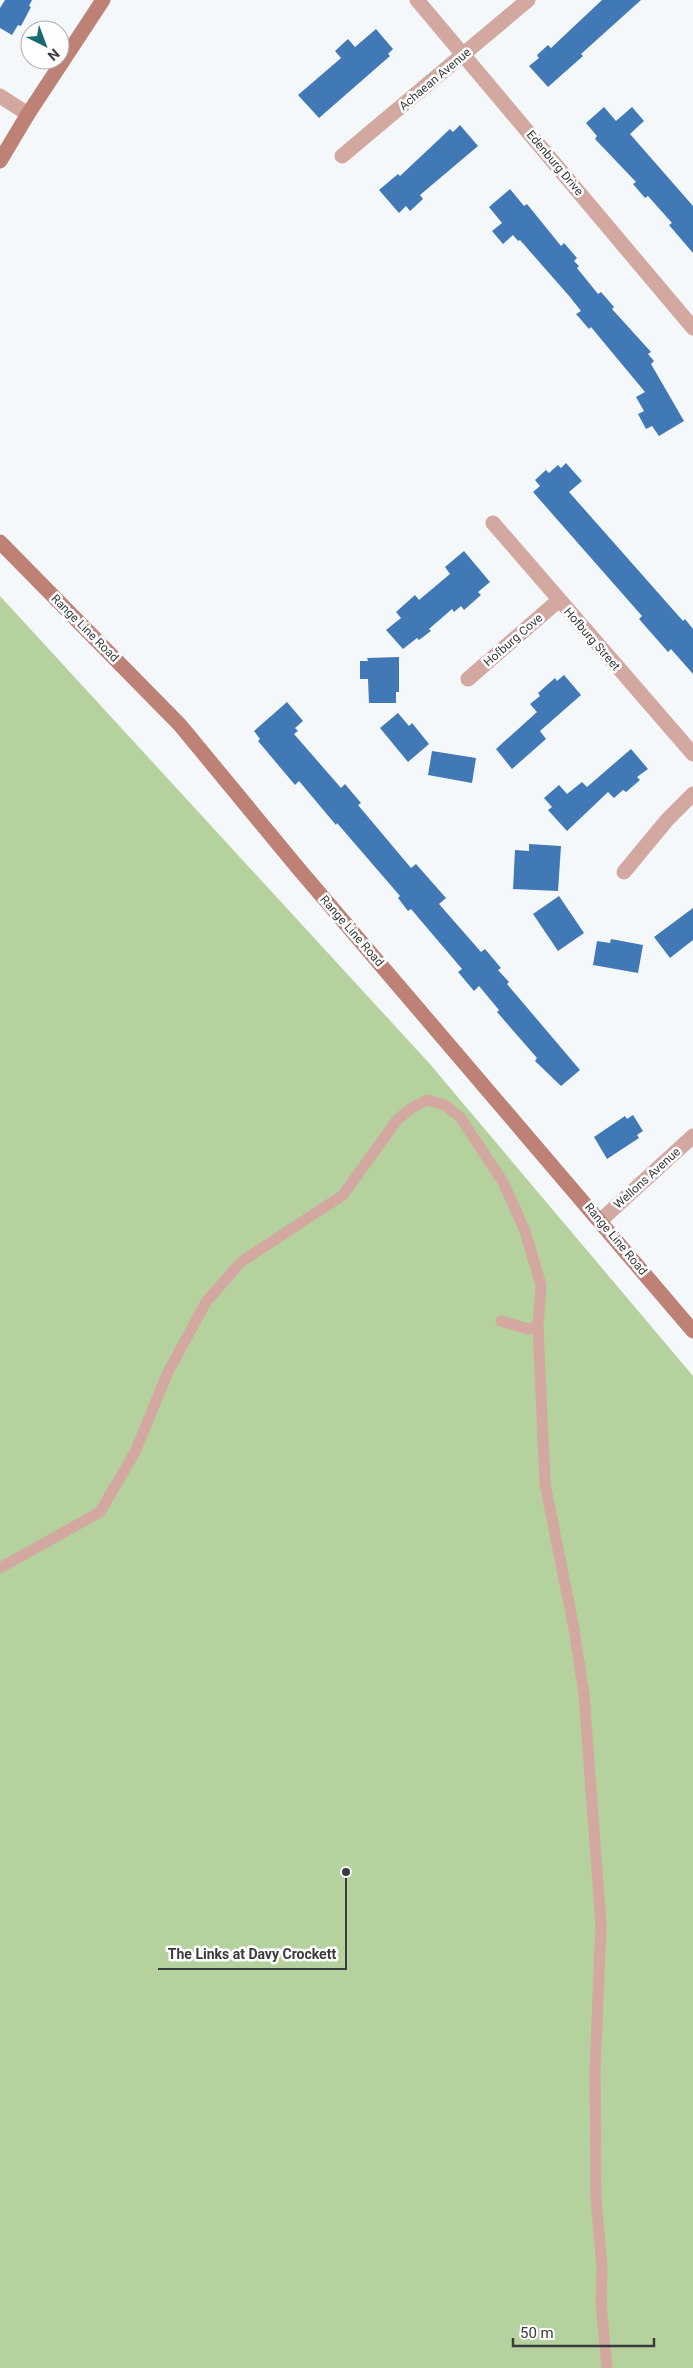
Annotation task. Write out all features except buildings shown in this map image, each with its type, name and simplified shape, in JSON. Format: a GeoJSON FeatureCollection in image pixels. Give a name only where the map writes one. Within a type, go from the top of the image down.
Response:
{"type":"FeatureCollection","features":[{"type":"Feature","properties":{"kind":"street"},"geometry":{"type":"LineString","coordinates":[[0,161],[28,114],[103,0]]}},
{"type":"Feature","properties":{"kind":"street","name":"Edenburg Drive"},"geometry":{"type":"LineString","coordinates":[[416,0],[693,328]]}},
{"type":"Feature","properties":{"kind":"street","name":"Achaean Avenue"},"geometry":{"type":"LineString","coordinates":[[342,156],[528,0]]}},
{"type":"Feature","properties":{"kind":"street"},"geometry":{"type":"LineString","coordinates":[[0,96],[28,114]]}},
{"type":"Feature","properties":{"kind":"street","name":"Hofburg Street"},"geometry":{"type":"LineString","coordinates":[[493,523],[693,754]]}},
{"type":"Feature","properties":{"kind":"street","name":"Range Line Road"},"geometry":{"type":"LineString","coordinates":[[0,542],[180,725],[298,868],[693,1331]]}},
{"type":"Feature","properties":{"kind":"street","name":"Hofburg Cove"},"geometry":{"type":"LineString","coordinates":[[468,679],[558,600]]}},
{"type":"Feature","properties":{"kind":"street"},"geometry":{"type":"LineString","coordinates":[[624,872],[666,820],[693,794]]}},
{"type":"Feature","properties":{"kind":"street","name":"Wellons Avenue"},"geometry":{"type":"LineString","coordinates":[[600,1221],[693,1136]]}},
{"type":"Feature","properties":{"kind":"lane"},"geometry":{"type":"LineString","coordinates":[[0,1568],[100,1512],[135,1452],[168,1372],[206,1302],[241,1262],[343,1195],[397,1120],[410,1109],[427,1100],[445,1105],[460,1117],[504,1182],[525,1231],[541,1285],[538,1326],[545,1484],[574,1629],[584,1694],[601,1925],[594,2071],[596,2199],[602,2268],[601,2303],[607,2368]]}},
{"type":"Feature","properties":{"kind":"lane"},"geometry":{"type":"LineString","coordinates":[[501,1321],[528,1329],[538,1326]]}},
{"type":"Feature","properties":{"kind":"green space"},"geometry":{"type":"Polygon","coordinates":[[[0,596],[429,1063],[693,1376],[693,2368],[0,2368],[0,596]]]}},
{"type":"Feature","properties":{"kind":"place","name":"The Links at Davy Crockett"},"geometry":{"type":"Point","coordinates":[346,1872]}}]}
